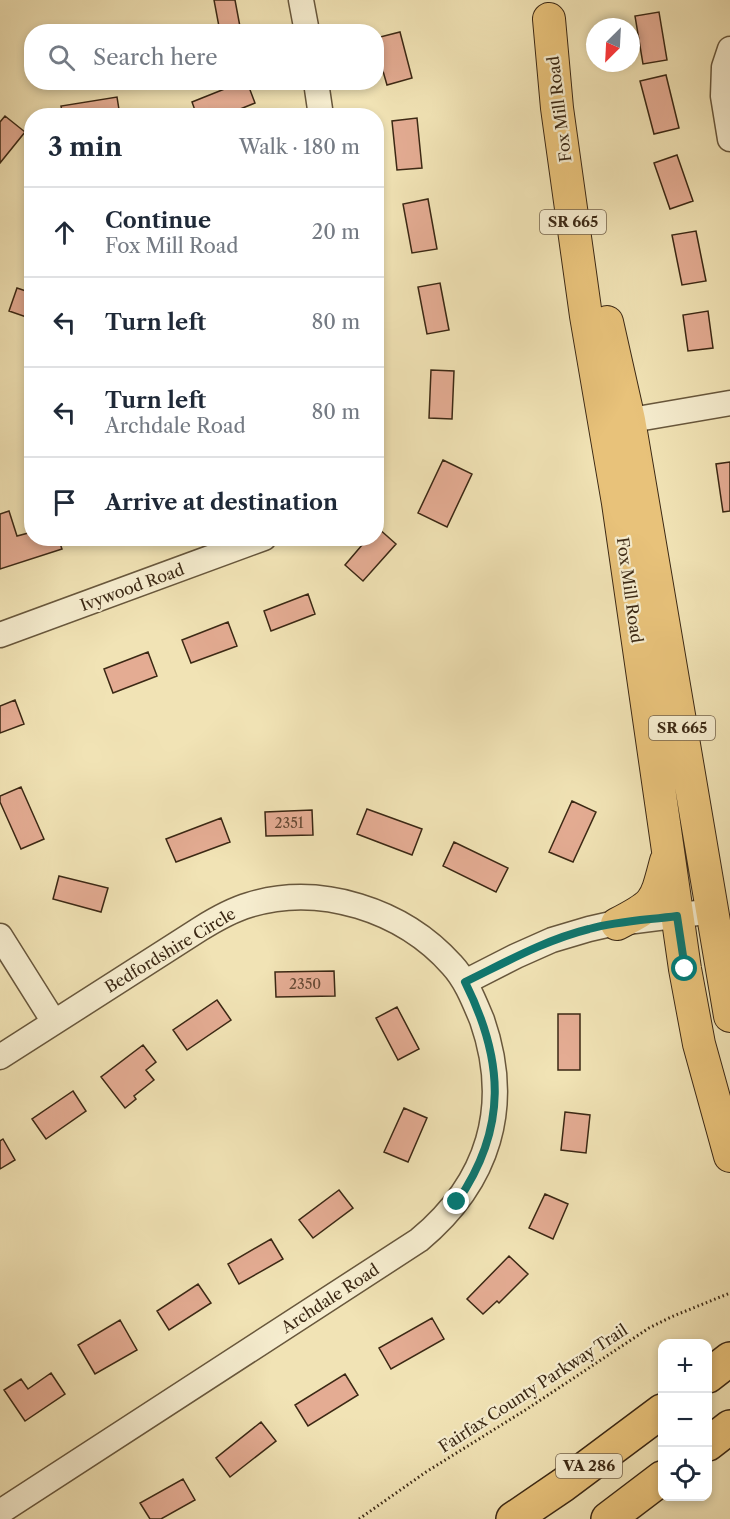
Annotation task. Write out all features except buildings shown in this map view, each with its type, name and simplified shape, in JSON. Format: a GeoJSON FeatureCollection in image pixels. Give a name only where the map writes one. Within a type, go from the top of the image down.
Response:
{"type":"FeatureCollection","features":[{"type":"Feature","properties":{"kind":"highway"},"geometry":{"type":"LineString","coordinates":[[712,1373],[730,1359]]}},
{"type":"Feature","properties":{"kind":"highway","name":"VA 286"},"geometry":{"type":"LineString","coordinates":[[513,1519],[658,1415]]}},
{"type":"Feature","properties":{"kind":"highway"},"geometry":{"type":"LineString","coordinates":[[712,1441],[730,1427]]}},
{"type":"Feature","properties":{"kind":"highway","name":"VA 286"},"geometry":{"type":"LineString","coordinates":[[608,1519],[658,1482]]}},
{"type":"Feature","properties":{"kind":"main road","name":"Fox Mill Road"},"geometry":{"type":"LineString","coordinates":[[548,10],[605,314],[617,422],[713,911],[730,1016]]}},
{"type":"Feature","properties":{"kind":"main road","name":"Fox Mill Road"},"geometry":{"type":"LineString","coordinates":[[617,422],[618,503],[685,969],[699,1044],[730,1156]]}},
{"type":"Feature","properties":{"kind":"main road"},"geometry":{"type":"LineString","coordinates":[[617,924],[646,908],[655,898],[668,852]]}},
{"type":"Feature","properties":{"kind":"street"},"geometry":{"type":"LineString","coordinates":[[301,0],[306,24]]}},
{"type":"Feature","properties":{"kind":"street"},"geometry":{"type":"LineString","coordinates":[[730,49],[724,67],[723,96],[730,139]]}},
{"type":"Feature","properties":{"kind":"street"},"geometry":{"type":"LineString","coordinates":[[317,90],[320,108]]}},
{"type":"Feature","properties":{"kind":"street"},"geometry":{"type":"LineString","coordinates":[[617,422],[730,403]]}},
{"type":"Feature","properties":{"kind":"street","name":"Ivywood Road"},"geometry":{"type":"LineString","coordinates":[[0,635],[242,546]]}},
{"type":"Feature","properties":{"kind":"street","name":"Bedfordshire Circle"},"geometry":{"type":"LineString","coordinates":[[0,1057],[200,929],[228,913],[270,900],[313,897],[334,900],[373,911],[392,919],[426,940],[452,965],[465,982]]}},
{"type":"Feature","properties":{"kind":"street"},"geometry":{"type":"LineString","coordinates":[[465,982],[552,940],[589,929],[713,911]]}},
{"type":"Feature","properties":{"kind":"street"},"geometry":{"type":"LineString","coordinates":[[0,936],[54,1022]]}},
{"type":"Feature","properties":{"kind":"street","name":"Archdale Road"},"geometry":{"type":"LineString","coordinates":[[0,1512],[419,1240],[446,1216],[467,1187],[479,1164],[492,1124],[494,1107],[493,1058],[475,1002],[465,982]]}},
{"type":"Feature","properties":{"kind":"path","name":"Fairfax County Parkway Trail"},"geometry":{"type":"LineString","coordinates":[[359,1519],[426,1472],[527,1410],[649,1329],[671,1317],[730,1293]]}},
{"type":"Feature","properties":{"kind":"route"},"geometry":{"type":"LineString","coordinates":[[457,1202],[476,1172],[482,1157],[492,1124],[495,1091],[493,1058],[489,1042],[475,1002],[465,982],[552,940],[609,925],[677,916],[685,969]]}}]}
